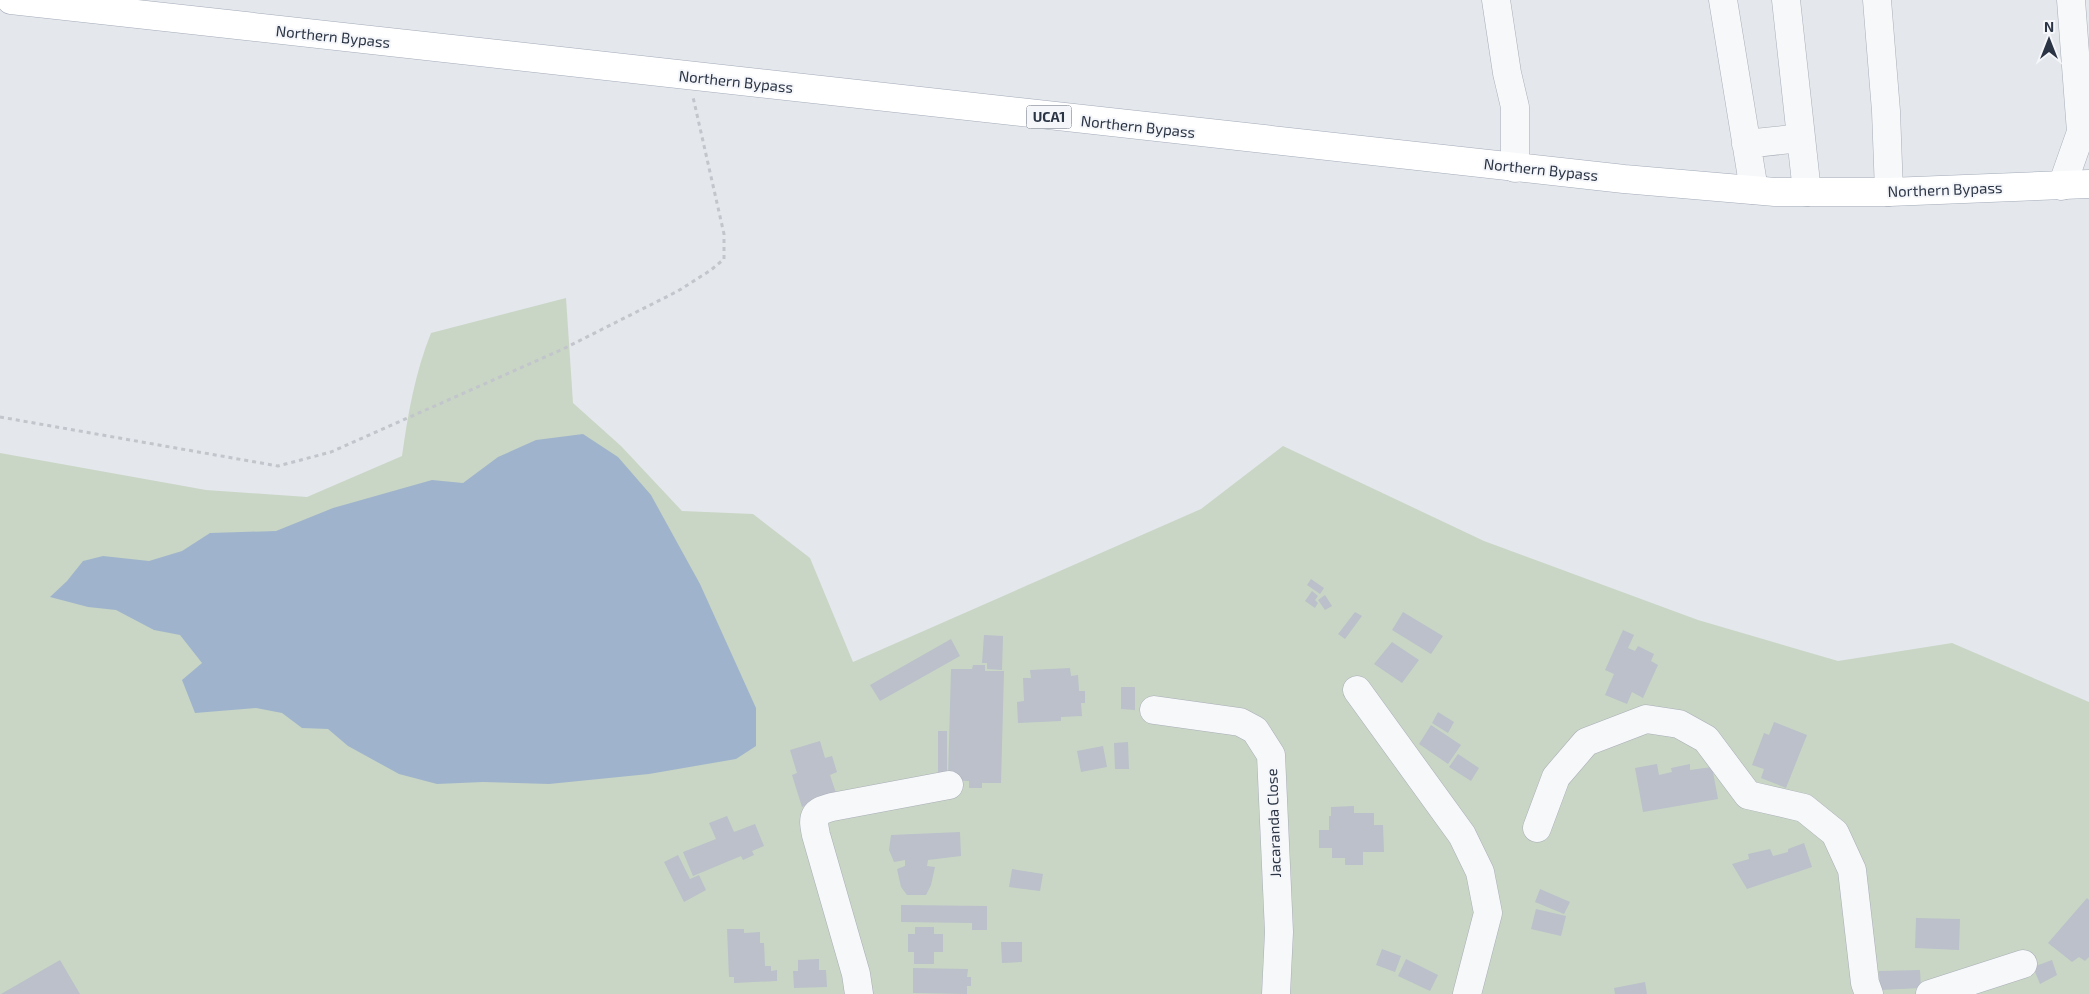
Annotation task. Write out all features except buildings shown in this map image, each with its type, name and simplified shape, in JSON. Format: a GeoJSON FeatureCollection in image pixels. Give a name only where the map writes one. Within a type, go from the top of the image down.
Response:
{"type":"FeatureCollection","features":[{"type":"Feature","properties":{"kind":"main road","name":"Northern Bypass"},"geometry":{"type":"LineString","coordinates":[[11,0],[1515,168],[1754,190],[1889,192],[2089,184]]}},
{"type":"Feature","properties":{"kind":"street"},"geometry":{"type":"LineString","coordinates":[[1496,0],[1507,73],[1515,106],[1515,168]]}},
{"type":"Feature","properties":{"kind":"street"},"geometry":{"type":"LineString","coordinates":[[1723,0],[1754,190]]}},
{"type":"Feature","properties":{"kind":"street"},"geometry":{"type":"LineString","coordinates":[[1786,0],[1807,192]]}},
{"type":"Feature","properties":{"kind":"street"},"geometry":{"type":"LineString","coordinates":[[1877,0],[1886,111],[1889,192]]}},
{"type":"Feature","properties":{"kind":"street"},"geometry":{"type":"LineString","coordinates":[[2062,186],[2085,132],[2071,0]]}},
{"type":"Feature","properties":{"kind":"street"},"geometry":{"type":"LineString","coordinates":[[1746,144],[1801,138]]}},
{"type":"Feature","properties":{"kind":"street"},"geometry":{"type":"LineString","coordinates":[[1357,690],[1462,835],[1480,872],[1488,913],[1467,994]]}},
{"type":"Feature","properties":{"kind":"street","name":"Jacaranda Close"},"geometry":{"type":"LineString","coordinates":[[1154,710],[1240,722],[1256,730],[1272,755],[1279,932],[1276,994]]}},
{"type":"Feature","properties":{"kind":"street"},"geometry":{"type":"LineString","coordinates":[[1537,828],[1556,777],[1586,742],[1646,719],[1679,724],[1706,739],[1748,795],[1804,808],[1835,833],[1852,870],[1865,983],[1870,994]]}},
{"type":"Feature","properties":{"kind":"street"},"geometry":{"type":"LineString","coordinates":[[859,994],[856,974],[816,835],[813,822],[815,816],[819,810],[832,807],[949,786]]}},
{"type":"Feature","properties":{"kind":"street"},"geometry":{"type":"LineString","coordinates":[[1930,994],[2022,964]]}},
{"type":"Feature","properties":{"kind":"path"},"geometry":{"type":"LineString","coordinates":[[0,417],[278,466],[332,452],[563,349],[678,291],[712,270],[724,259],[724,234],[688,77]]}},
{"type":"Feature","properties":{"kind":"green space"},"geometry":{"type":"Polygon","coordinates":[[[566,298],[573,403],[621,446],[682,511],[753,514],[810,558],[853,662],[1201,509],[1283,446],[1484,541],[1698,620],[1838,661],[1952,643],[2089,702],[2089,994],[0,994],[0,453],[206,490],[307,497],[402,456],[413,393],[431,333],[566,298]]]}},
{"type":"Feature","properties":{"kind":"water"},"geometry":{"type":"Polygon","coordinates":[[[583,434],[618,457],[651,495],[700,584],[756,708],[756,746],[736,759],[649,774],[549,784],[483,782],[437,784],[399,774],[348,746],[328,729],[302,728],[282,713],[256,708],[195,713],[182,680],[202,663],[180,635],[154,630],[116,610],[88,607],[50,597],[67,581],[83,561],[103,556],[149,561],[182,551],[210,533],[276,531],[333,508],[432,480],[463,483],[498,457],[536,440],[583,434]]]}}]}
